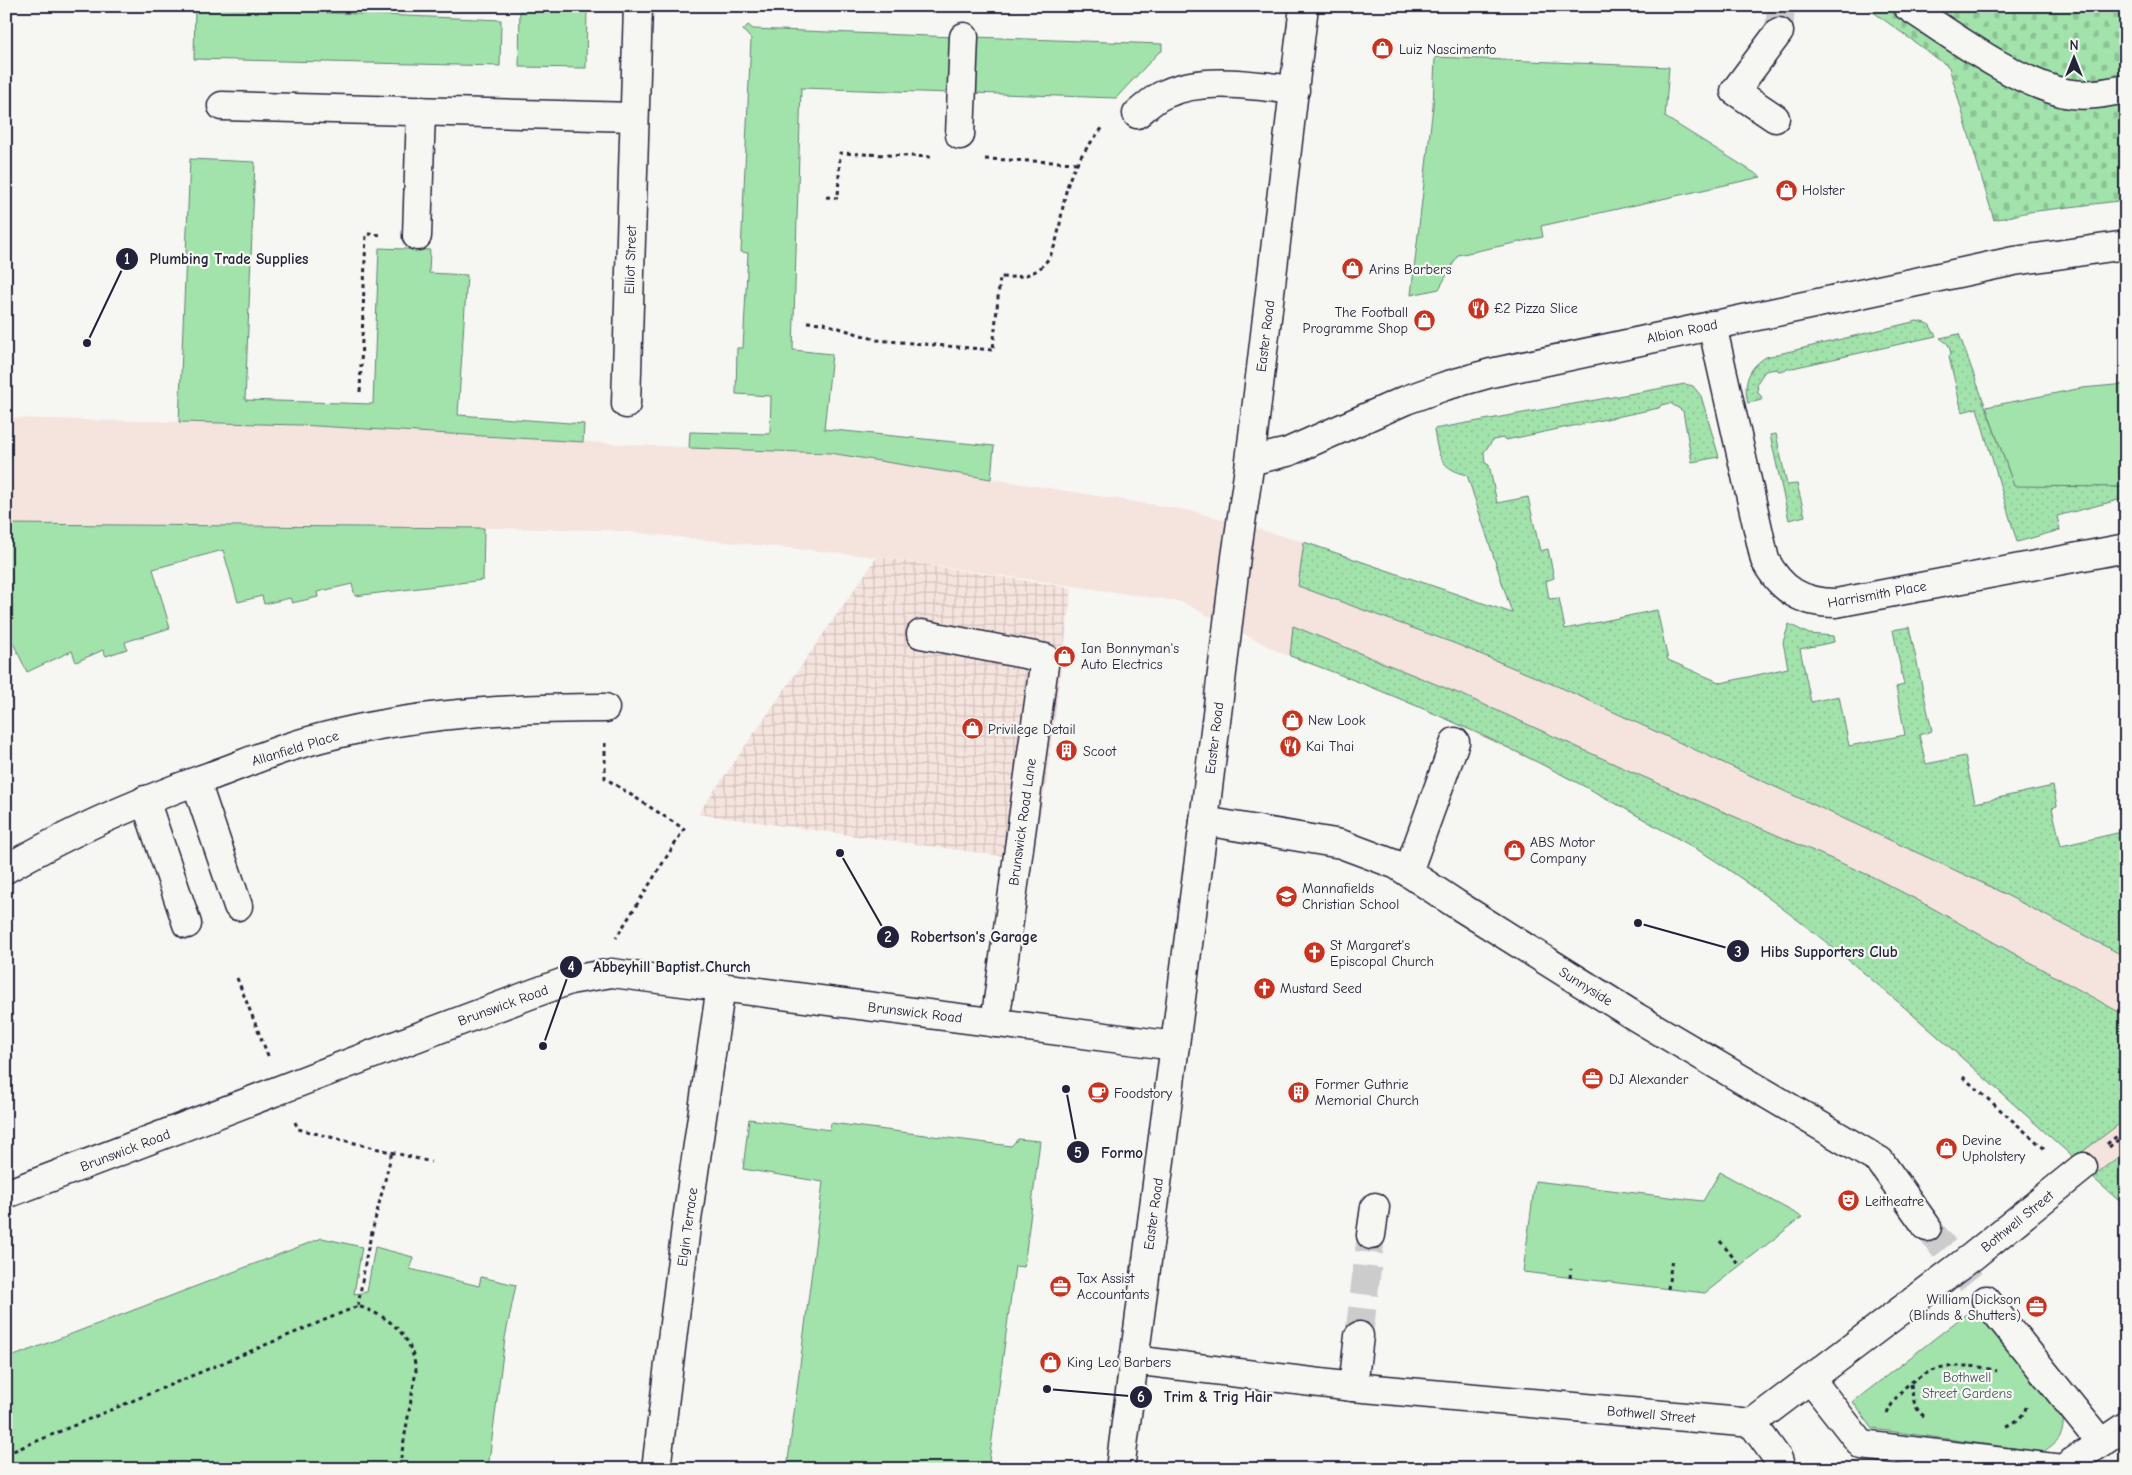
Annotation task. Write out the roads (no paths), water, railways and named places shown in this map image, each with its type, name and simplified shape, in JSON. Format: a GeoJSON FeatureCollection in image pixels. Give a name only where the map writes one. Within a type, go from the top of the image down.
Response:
{"type":"FeatureCollection","features":[{"type":"Feature","properties":{"kind":"street","name":"Elliot Street"},"geometry":{"type":"LineString","coordinates":[[626,404],[638,6]]}},
{"type":"Feature","properties":{"kind":"street","name":"Easter Road"},"geometry":{"type":"LineString","coordinates":[[1120,1469],[1250,461],[1304,6]]}},
{"type":"Feature","properties":{"kind":"street"},"geometry":{"type":"LineString","coordinates":[[1907,6],[1984,55],[2046,86],[2065,93],[2086,95],[2126,89]]}},
{"type":"Feature","properties":{"kind":"street"},"geometry":{"type":"LineString","coordinates":[[1775,118],[1734,91],[1779,32]]}},
{"type":"Feature","properties":{"kind":"street"},"geometry":{"type":"LineString","coordinates":[[960,135],[964,37]]}},
{"type":"Feature","properties":{"kind":"street"},"geometry":{"type":"LineString","coordinates":[[1137,114],[1166,93],[1196,86],[1250,86],[1295,90]]}},
{"type":"Feature","properties":{"kind":"street"},"geometry":{"type":"LineString","coordinates":[[222,106],[634,117]]}},
{"type":"Feature","properties":{"kind":"street"},"geometry":{"type":"LineString","coordinates":[[417,236],[421,111]]}},
{"type":"Feature","properties":{"kind":"street","name":"Albion Road"},"geometry":{"type":"LineString","coordinates":[[1250,461],[1300,448],[1406,400],[1445,386],[1491,373],[2014,262],[2126,245]]}},
{"type":"Feature","properties":{"kind":"street","name":"Harrismith Place"},"geometry":{"type":"LineString","coordinates":[[1712,325],[1765,560],[1779,582],[1795,595],[1821,603],[1836,603],[2126,548]]}},
{"type":"Feature","properties":{"kind":"street","name":"Brunswick Road Lane"},"geometry":{"type":"LineString","coordinates":[[921,634],[1045,658],[995,1022]]}},
{"type":"Feature","properties":{"kind":"street","name":"Allanfield Place"},"geometry":{"type":"LineString","coordinates":[[6,869],[66,836],[145,800],[283,749],[405,720],[500,709],[605,708]]}},
{"type":"Feature","properties":{"kind":"street"},"geometry":{"type":"LineString","coordinates":[[1408,872],[1455,742]]}},
{"type":"Feature","properties":{"kind":"street"},"geometry":{"type":"LineString","coordinates":[[196,782],[238,906]]}},
{"type":"Feature","properties":{"kind":"street"},"geometry":{"type":"LineString","coordinates":[[145,800],[188,924]]}},
{"type":"Feature","properties":{"kind":"street","name":"Sunnyside"},"geometry":{"type":"LineString","coordinates":[[1204,821],[1341,844],[1397,865],[1636,1017],[1880,1161],[1927,1227]]}},
{"type":"Feature","properties":{"kind":"street","name":"Brunswick Road"},"geometry":{"type":"LineString","coordinates":[[6,1194],[283,1090],[378,1050],[570,980],[593,974],[612,973],[721,986],[1175,1046]]}},
{"type":"Feature","properties":{"kind":"street","name":"Elgin Terrace"},"geometry":{"type":"LineString","coordinates":[[656,1469],[686,1227],[721,986]]}},
{"type":"Feature","properties":{"kind":"street","name":"Bothwell Street"},"geometry":{"type":"LineString","coordinates":[[1133,1360],[1352,1387],[1752,1423],[1973,1256],[2083,1167]]}},
{"type":"Feature","properties":{"kind":"street"},"geometry":{"type":"LineString","coordinates":[[1371,1235],[1375,1207]]}},
{"type":"Feature","properties":{"kind":"street"},"geometry":{"type":"LineString","coordinates":[[1986,1300],[2038,1362],[2101,1443]]}},
{"type":"Feature","properties":{"kind":"street"},"geometry":{"type":"LineString","coordinates":[[1352,1387],[1358,1336]]}},
{"type":"Feature","properties":{"kind":"street"},"geometry":{"type":"LineString","coordinates":[[1811,1380],[1862,1445],[2062,1469],[2126,1426]]}},
{"type":"Feature","properties":{"kind":"street"},"geometry":{"type":"LineString","coordinates":[[1752,1423],[1778,1459],[1781,1469]]}},
{"type":"Feature","properties":{"kind":"tunnel"},"geometry":{"type":"LineString","coordinates":[[1779,32],[1781,6]]}},
{"type":"Feature","properties":{"kind":"tunnel"},"geometry":{"type":"LineString","coordinates":[[1927,1227],[1986,1300]]}},
{"type":"Feature","properties":{"kind":"tunnel"},"geometry":{"type":"LineString","coordinates":[[1359,1336],[1371,1235]]}},
{"type":"Feature","properties":{"kind":"place","name":"Luiz Nascimento"},"geometry":{"type":"Point","coordinates":[1383,49]}},
{"type":"Feature","properties":{"kind":"place","name":"Holster"},"geometry":{"type":"Point","coordinates":[1786,190]}},
{"type":"Feature","properties":{"kind":"place","name":"Arins Barbers"},"geometry":{"type":"Point","coordinates":[1353,269]}},
{"type":"Feature","properties":{"kind":"place","name":"£2 Pizza Slice"},"geometry":{"type":"Point","coordinates":[1478,308]}},
{"type":"Feature","properties":{"kind":"place","name":"The Football Programme Shop"},"geometry":{"type":"Point","coordinates":[1424,320]}},
{"type":"Feature","properties":{"kind":"place","name":"Plumbing Trade Supplies"},"geometry":{"type":"Point","coordinates":[87,343]}},
{"type":"Feature","properties":{"kind":"place","name":"Ian Bonnyman's Auto Electrics"},"geometry":{"type":"Point","coordinates":[1065,656]}},
{"type":"Feature","properties":{"kind":"place","name":"New Look"},"geometry":{"type":"Point","coordinates":[1292,720]}},
{"type":"Feature","properties":{"kind":"place","name":"Privilege Detail"},"geometry":{"type":"Point","coordinates":[972,729]}},
{"type":"Feature","properties":{"kind":"place","name":"Kai Thai"},"geometry":{"type":"Point","coordinates":[1290,746]}},
{"type":"Feature","properties":{"kind":"place","name":"Scoot"},"geometry":{"type":"Point","coordinates":[1067,751]}},
{"type":"Feature","properties":{"kind":"place","name":"ABS Motor Company"},"geometry":{"type":"Point","coordinates":[1514,850]}},
{"type":"Feature","properties":{"kind":"place","name":"Robertson's Garage"},"geometry":{"type":"Point","coordinates":[840,853]}},
{"type":"Feature","properties":{"kind":"place","name":"Mannafields Christian School"},"geometry":{"type":"Point","coordinates":[1286,896]}},
{"type":"Feature","properties":{"kind":"place","name":"Hibs Supporters Club"},"geometry":{"type":"Point","coordinates":[1638,923]}},
{"type":"Feature","properties":{"kind":"place","name":"St Margaret's Episcopal Church"},"geometry":{"type":"Point","coordinates":[1314,953]}},
{"type":"Feature","properties":{"kind":"place","name":"Mustard Seed"},"geometry":{"type":"Point","coordinates":[1264,988]}},
{"type":"Feature","properties":{"kind":"place","name":"Abbeyhill Baptist Church"},"geometry":{"type":"Point","coordinates":[543,1046]}},
{"type":"Feature","properties":{"kind":"place","name":"DJ Alexander"},"geometry":{"type":"Point","coordinates":[1593,1079]}},
{"type":"Feature","properties":{"kind":"place","name":"Formo"},"geometry":{"type":"Point","coordinates":[1066,1089]}},
{"type":"Feature","properties":{"kind":"place","name":"Former Guthrie Memorial Church"},"geometry":{"type":"Point","coordinates":[1299,1092]}},
{"type":"Feature","properties":{"kind":"place","name":"Foodstory"},"geometry":{"type":"Point","coordinates":[1098,1093]}},
{"type":"Feature","properties":{"kind":"place","name":"Devine Upholstery"},"geometry":{"type":"Point","coordinates":[1946,1148]}},
{"type":"Feature","properties":{"kind":"place","name":"Leitheatre"},"geometry":{"type":"Point","coordinates":[1849,1201]}},
{"type":"Feature","properties":{"kind":"place","name":"Tax Assist Accountants"},"geometry":{"type":"Point","coordinates":[1061,1286]}},
{"type":"Feature","properties":{"kind":"place","name":"William Dickson (Blinds & Shutters)"},"geometry":{"type":"Point","coordinates":[2037,1307]}},
{"type":"Feature","properties":{"kind":"place","name":"King Leo Barbers"},"geometry":{"type":"Point","coordinates":[1051,1362]}},
{"type":"Feature","properties":{"kind":"place","name":"Trim & Trig Hair"},"geometry":{"type":"Point","coordinates":[1047,1389]}},
{"type":"Feature","properties":{"kind":"park label","name":"Bothwell Street Gardens"},"geometry":{"type":"Point","coordinates":[1967,1385]}}]}
